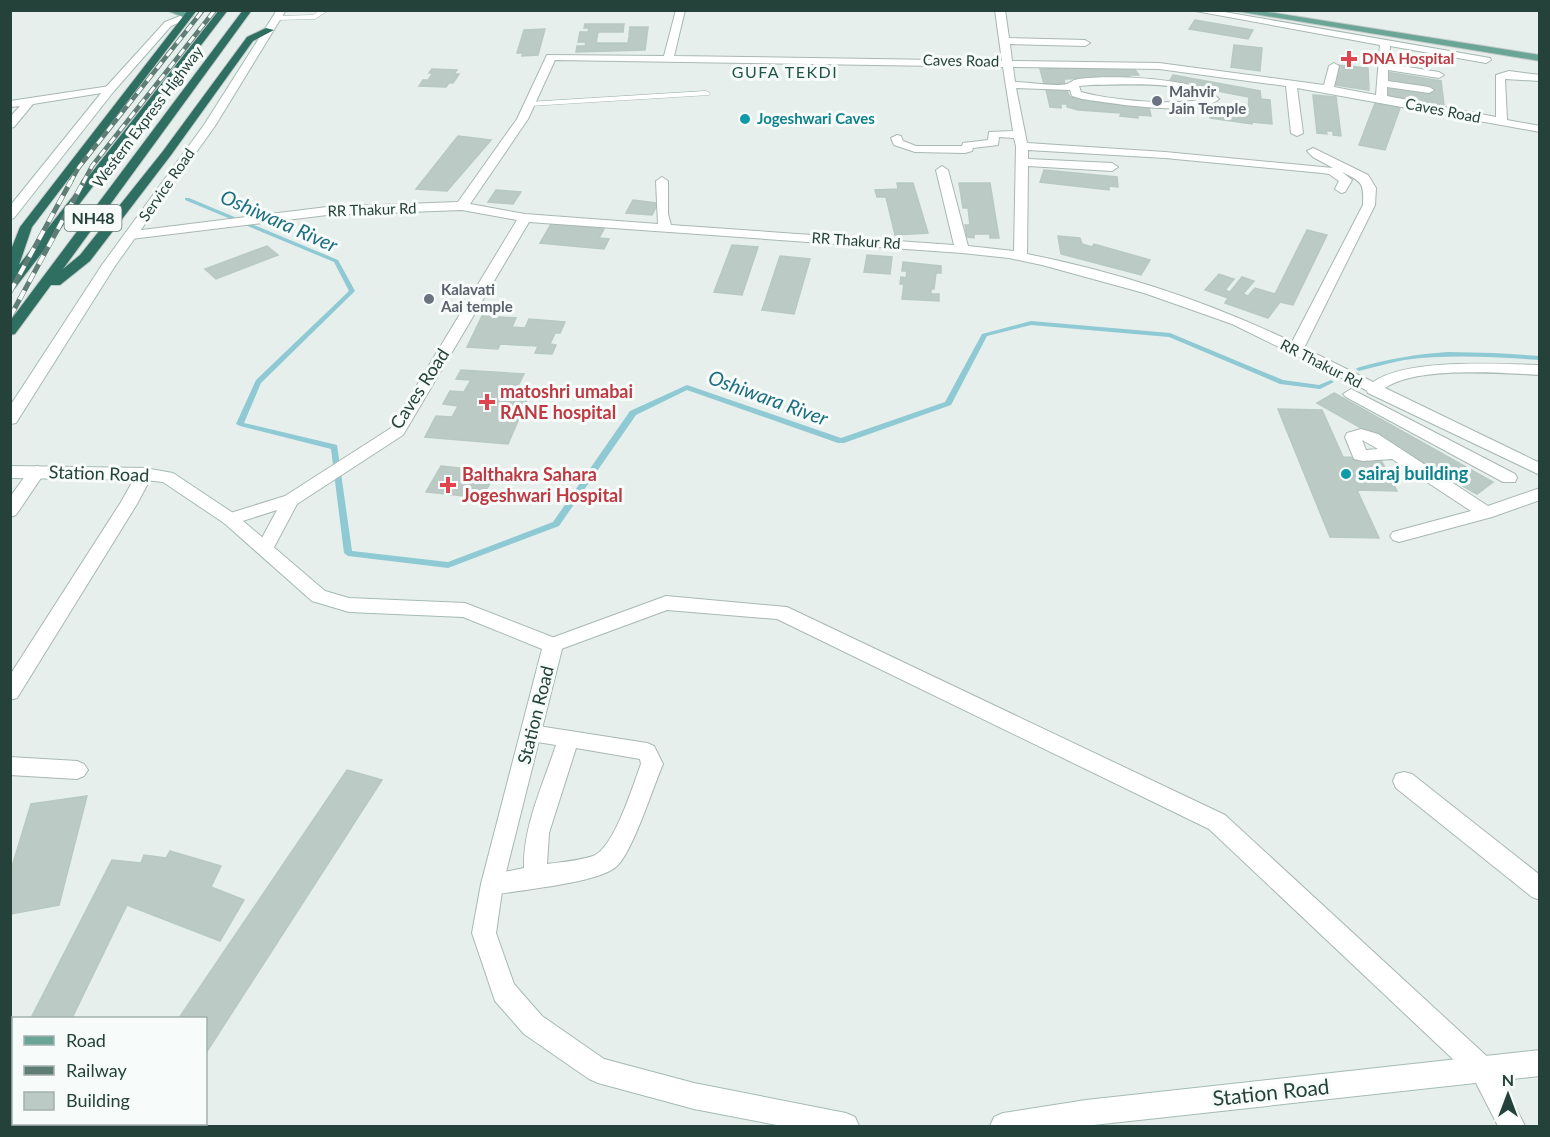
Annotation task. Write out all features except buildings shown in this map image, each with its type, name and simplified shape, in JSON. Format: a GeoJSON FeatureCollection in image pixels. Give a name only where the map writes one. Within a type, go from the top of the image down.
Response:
{"type":"FeatureCollection","features":[{"type":"Feature","properties":{"kind":"highway","name":"Western Express Highway"},"geometry":{"type":"LineString","coordinates":[[10,285],[224,10]]}},
{"type":"Feature","properties":{"kind":"highway","name":"Western Express Highway"},"geometry":{"type":"LineString","coordinates":[[10,331],[248,10]]}},
{"type":"Feature","properties":{"kind":"highway"},"geometry":{"type":"LineString","coordinates":[[10,271],[26,227],[191,13]]}},
{"type":"Feature","properties":{"kind":"highway"},"geometry":{"type":"LineString","coordinates":[[36,297],[85,258],[167,153],[250,39],[269,30]]}},
{"type":"Feature","properties":{"kind":"highway"},"geometry":{"type":"LineString","coordinates":[[160,34],[174,34]]}},
{"type":"Feature","properties":{"kind":"highway"},"geometry":{"type":"LineString","coordinates":[[147,49],[162,49]]}},
{"type":"Feature","properties":{"kind":"main road"},"geometry":{"type":"LineString","coordinates":[[170,10],[191,13]]}},
{"type":"Feature","properties":{"kind":"main road"},"geometry":{"type":"LineString","coordinates":[[1234,10],[1539,58]]}},
{"type":"Feature","properties":{"kind":"main road"},"geometry":{"type":"LineString","coordinates":[[1291,10],[1435,34],[1528,45]]}},
{"type":"Feature","properties":{"kind":"street"},"geometry":{"type":"LineString","coordinates":[[668,59],[681,10]]}},
{"type":"Feature","properties":{"kind":"street"},"geometry":{"type":"LineString","coordinates":[[1000,10],[1023,162],[1020,256]]}},
{"type":"Feature","properties":{"kind":"street"},"geometry":{"type":"LineString","coordinates":[[1194,10],[1486,60]]}},
{"type":"Feature","properties":{"kind":"street"},"geometry":{"type":"LineString","coordinates":[[10,215],[111,89],[168,24],[191,13]]}},
{"type":"Feature","properties":{"kind":"street","name":"Service Road"},"geometry":{"type":"LineString","coordinates":[[10,419],[109,265],[209,126],[279,14]]}},
{"type":"Feature","properties":{"kind":"street"},"geometry":{"type":"LineString","coordinates":[[1005,41],[1085,43]]}},
{"type":"Feature","properties":{"kind":"street"},"geometry":{"type":"LineString","coordinates":[[1374,95],[1385,44]]}},
{"type":"Feature","properties":{"kind":"street","name":"Caves Road"},"geometry":{"type":"LineString","coordinates":[[462,206],[522,119],[551,57],[1159,66],[1329,87],[1539,129]]}},
{"type":"Feature","properties":{"kind":"street"},"geometry":{"type":"LineString","coordinates":[[1329,87],[1334,66]]}},
{"type":"Feature","properties":{"kind":"street"},"geometry":{"type":"LineString","coordinates":[[1152,81],[1149,70],[1155,68],[1249,83]]}},
{"type":"Feature","properties":{"kind":"street"},"geometry":{"type":"LineString","coordinates":[[1381,68],[1439,75]]}},
{"type":"Feature","properties":{"kind":"street"},"geometry":{"type":"LineString","coordinates":[[1381,68],[1381,98],[1438,106]]}},
{"type":"Feature","properties":{"kind":"street"},"geometry":{"type":"LineString","coordinates":[[1503,123],[1500,77],[1509,74],[1539,78]]}},
{"type":"Feature","properties":{"kind":"street"},"geometry":{"type":"LineString","coordinates":[[1152,81],[1206,93],[1214,99],[1198,104],[1141,102],[1082,96],[1076,94],[1074,87],[1073,84],[1079,82],[1152,81]]}},
{"type":"Feature","properties":{"kind":"street"},"geometry":{"type":"LineString","coordinates":[[1382,83],[1429,90]]}},
{"type":"Feature","properties":{"kind":"street"},"geometry":{"type":"LineString","coordinates":[[1291,84],[1297,133]]}},
{"type":"Feature","properties":{"kind":"street"},"geometry":{"type":"LineString","coordinates":[[1011,85],[1074,87]]}},
{"type":"Feature","properties":{"kind":"street"},"geometry":{"type":"LineString","coordinates":[[10,104],[111,89]]}},
{"type":"Feature","properties":{"kind":"street"},"geometry":{"type":"LineString","coordinates":[[10,125],[28,103]]}},
{"type":"Feature","properties":{"kind":"street"},"geometry":{"type":"LineString","coordinates":[[897,138],[898,143],[907,148],[965,150],[968,149],[967,145],[971,144],[994,143],[993,134],[997,133],[1021,140],[1322,169],[1341,175],[1346,180],[1341,189]]}},
{"type":"Feature","properties":{"kind":"street"},"geometry":{"type":"LineString","coordinates":[[1295,351],[1370,206],[1370,188],[1364,178],[1313,151]]}},
{"type":"Feature","properties":{"kind":"street"},"geometry":{"type":"LineString","coordinates":[[1023,162],[1112,167]]}},
{"type":"Feature","properties":{"kind":"street"},"geometry":{"type":"LineString","coordinates":[[942,170],[962,249]]}},
{"type":"Feature","properties":{"kind":"street"},"geometry":{"type":"LineString","coordinates":[[662,181],[662,214],[665,227]]}},
{"type":"Feature","properties":{"kind":"street","name":"RR Thakur Rd"},"geometry":{"type":"LineString","coordinates":[[131,236],[327,211],[462,206],[525,218],[962,249],[1020,256],[1149,290],[1237,321],[1539,470]]}},
{"type":"Feature","properties":{"kind":"street","name":"Caves Road"},"geometry":{"type":"LineString","coordinates":[[230,519],[291,500],[397,431],[525,218]]}},
{"type":"Feature","properties":{"kind":"street"},"geometry":{"type":"LineString","coordinates":[[1373,390],[1392,378],[1416,373],[1479,369],[1539,370]]}},
{"type":"Feature","properties":{"kind":"street"},"geometry":{"type":"LineString","coordinates":[[1351,394],[1509,478]]}},
{"type":"Feature","properties":{"kind":"street"},"geometry":{"type":"LineString","coordinates":[[1419,430],[1433,419]]}},
{"type":"Feature","properties":{"kind":"street"},"geometry":{"type":"LineString","coordinates":[[1394,453],[1486,513]]}},
{"type":"Feature","properties":{"kind":"street","name":"Station Road"},"geometry":{"type":"LineString","coordinates":[[10,472],[146,474],[167,477],[230,519],[319,596],[349,605],[465,610],[553,645],[492,884],[484,933],[504,992],[533,1025],[598,1070],[694,1096],[846,1126]]}},
{"type":"Feature","properties":{"kind":"street"},"geometry":{"type":"LineString","coordinates":[[10,511],[37,472]]}},
{"type":"Feature","properties":{"kind":"street"},"geometry":{"type":"LineString","coordinates":[[10,692],[146,474]]}},
{"type":"Feature","properties":{"kind":"street"},"geometry":{"type":"LineString","coordinates":[[1400,536],[1486,513],[1539,494]]}},
{"type":"Feature","properties":{"kind":"street"},"geometry":{"type":"LineString","coordinates":[[265,549],[291,500]]}},
{"type":"Feature","properties":{"kind":"street"},"geometry":{"type":"LineString","coordinates":[[553,645],[666,603],[780,612],[1217,822],[1483,1070],[1512,1126]]}},
{"type":"Feature","properties":{"kind":"street"},"geometry":{"type":"LineString","coordinates":[[492,884],[597,866],[609,859],[618,847],[652,764],[651,757],[642,749],[532,734]]}},
{"type":"Feature","properties":{"kind":"street"},"geometry":{"type":"LineString","coordinates":[[536,878],[538,832],[569,738]]}},
{"type":"Feature","properties":{"kind":"street"},"geometry":{"type":"LineString","coordinates":[[10,766],[77,770]]}},
{"type":"Feature","properties":{"kind":"street"},"geometry":{"type":"LineString","coordinates":[[1404,781],[1539,889]]}},
{"type":"Feature","properties":{"kind":"street","name":"Station Road"},"geometry":{"type":"LineString","coordinates":[[1003,1126],[1086,1113],[1539,1063]]}},
{"type":"Feature","properties":{"kind":"lane"},"geometry":{"type":"LineString","coordinates":[[279,14],[315,17],[326,10]]}},
{"type":"Feature","properties":{"kind":"lane"},"geometry":{"type":"LineString","coordinates":[[529,104],[706,93]]}},
{"type":"Feature","properties":{"kind":"waterway","name":"Oshiwara River"},"geometry":{"type":"LineString","coordinates":[[187,199],[336,261],[352,291],[258,382],[240,424],[334,447],[348,553],[448,565],[556,524],[633,413],[687,387],[841,441],[948,403],[984,335],[1031,323],[1170,335],[1282,382],[1320,387],[1331,382]]}},
{"type":"Feature","properties":{"kind":"waterway","name":"Oshiwara River"},"geometry":{"type":"LineString","coordinates":[[1359,369],[1403,359],[1448,354],[1540,358]]}},
{"type":"Feature","properties":{"kind":"railway"},"geometry":{"type":"LineString","coordinates":[[70,183],[79,167],[203,10]]}},
{"type":"Feature","properties":{"kind":"railway"},"geometry":{"type":"LineString","coordinates":[[83,183],[92,166],[215,10]]}},
{"type":"Feature","properties":{"kind":"railway"},"geometry":{"type":"LineString","coordinates":[[10,292],[71,181]]}},
{"type":"Feature","properties":{"kind":"railway"},"geometry":{"type":"LineString","coordinates":[[10,317],[84,181]]}},
{"type":"Feature","properties":{"kind":"place","name":"DNA Hospital"},"geometry":{"type":"Point","coordinates":[1349,59]}},
{"type":"Feature","properties":{"kind":"place","name":"Mahvir Jain Temple"},"geometry":{"type":"Point","coordinates":[1157,101]}},
{"type":"Feature","properties":{"kind":"place","name":"Jogeshwari Caves"},"geometry":{"type":"Point","coordinates":[745,119]}},
{"type":"Feature","properties":{"kind":"place","name":"Kalavati Aai temple"},"geometry":{"type":"Point","coordinates":[429,299]}},
{"type":"Feature","properties":{"kind":"place","name":"matoshri umabai RANE hospital"},"geometry":{"type":"Point","coordinates":[487,402]}},
{"type":"Feature","properties":{"kind":"place","name":"sairaj building"},"geometry":{"type":"Point","coordinates":[1346,474]}},
{"type":"Feature","properties":{"kind":"place","name":"Balthakra Sahara Jogeshwari Hospital"},"geometry":{"type":"Point","coordinates":[448,485]}},
{"type":"Feature","properties":{"kind":"district","name":"GUFA TEKDI"},"geometry":{"type":"Point","coordinates":[785,72]}}]}
